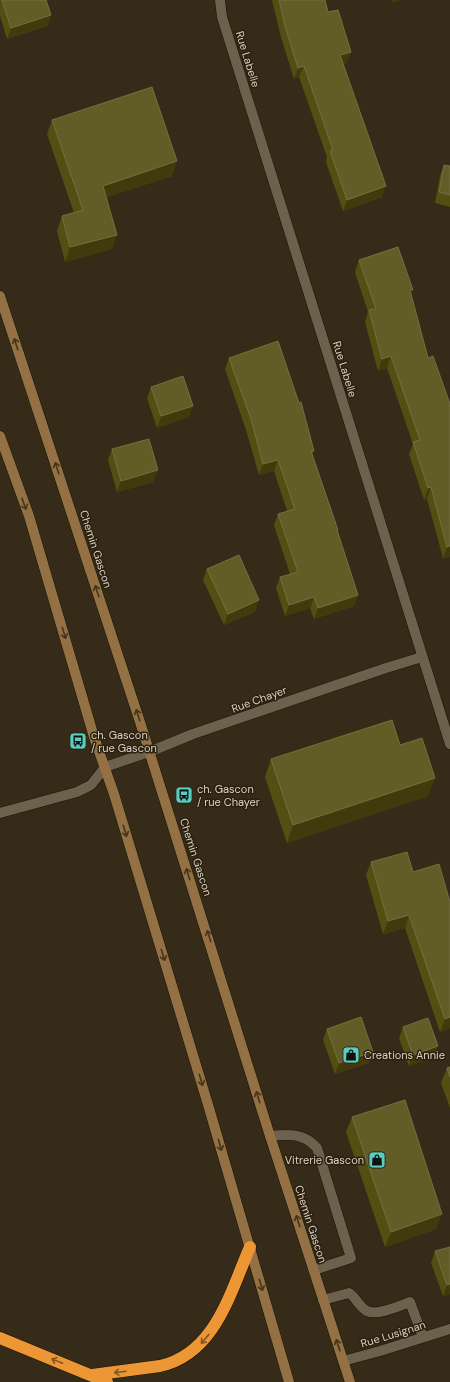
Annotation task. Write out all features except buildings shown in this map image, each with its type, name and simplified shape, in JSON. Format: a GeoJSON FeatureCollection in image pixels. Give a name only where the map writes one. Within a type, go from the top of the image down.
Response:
{"type":"FeatureCollection","features":[{"type":"Feature","properties":{"kind":"highway"},"geometry":{"type":"LineString","coordinates":[[92,1375],[160,1366],[169,1364],[188,1355],[205,1340],[215,1324],[225,1306],[250,1247]]}},
{"type":"Feature","properties":{"kind":"highway"},"geometry":{"type":"LineString","coordinates":[[0,1338],[107,1382]]}},
{"type":"Feature","properties":{"kind":"main road","name":"Chemin Gascon"},"geometry":{"type":"LineString","coordinates":[[0,296],[138,715],[201,911],[270,1136],[350,1382]]}},
{"type":"Feature","properties":{"kind":"main road"},"geometry":{"type":"LineString","coordinates":[[0,436],[29,516],[94,737],[105,767],[210,1108],[289,1382]]}},
{"type":"Feature","properties":{"kind":"street","name":"Rue Labelle"},"geometry":{"type":"LineString","coordinates":[[220,0],[222,17],[450,744]]}},
{"type":"Feature","properties":{"kind":"street","name":"Rue Chayer"},"geometry":{"type":"LineString","coordinates":[[105,767],[149,752],[193,734],[422,657]]}},
{"type":"Feature","properties":{"kind":"street"},"geometry":{"type":"LineString","coordinates":[[0,813],[77,792],[92,785],[105,767]]}},
{"type":"Feature","properties":{"kind":"street"},"geometry":{"type":"LineString","coordinates":[[270,1136],[288,1134],[298,1135],[312,1143],[317,1148],[351,1258],[314,1270]]}},
{"type":"Feature","properties":{"kind":"street"},"geometry":{"type":"LineString","coordinates":[[323,1300],[349,1293],[354,1296],[361,1306],[367,1311],[372,1312],[386,1310],[410,1302],[423,1338]]}},
{"type":"Feature","properties":{"kind":"street","name":"Rue Lusignan"},"geometry":{"type":"LineString","coordinates":[[343,1361],[450,1329]]}},
{"type":"Feature","properties":{"kind":"place","name":"ch. Gascon / rue Gascon"},"geometry":{"type":"Point","coordinates":[78,741]}},
{"type":"Feature","properties":{"kind":"place","name":"ch. Gascon / rue Chayer"},"geometry":{"type":"Point","coordinates":[184,795]}},
{"type":"Feature","properties":{"kind":"place","name":"Creations Annie"},"geometry":{"type":"Point","coordinates":[351,1055]}},
{"type":"Feature","properties":{"kind":"place","name":"Vitrerie Gascon"},"geometry":{"type":"Point","coordinates":[377,1160]}}]}
